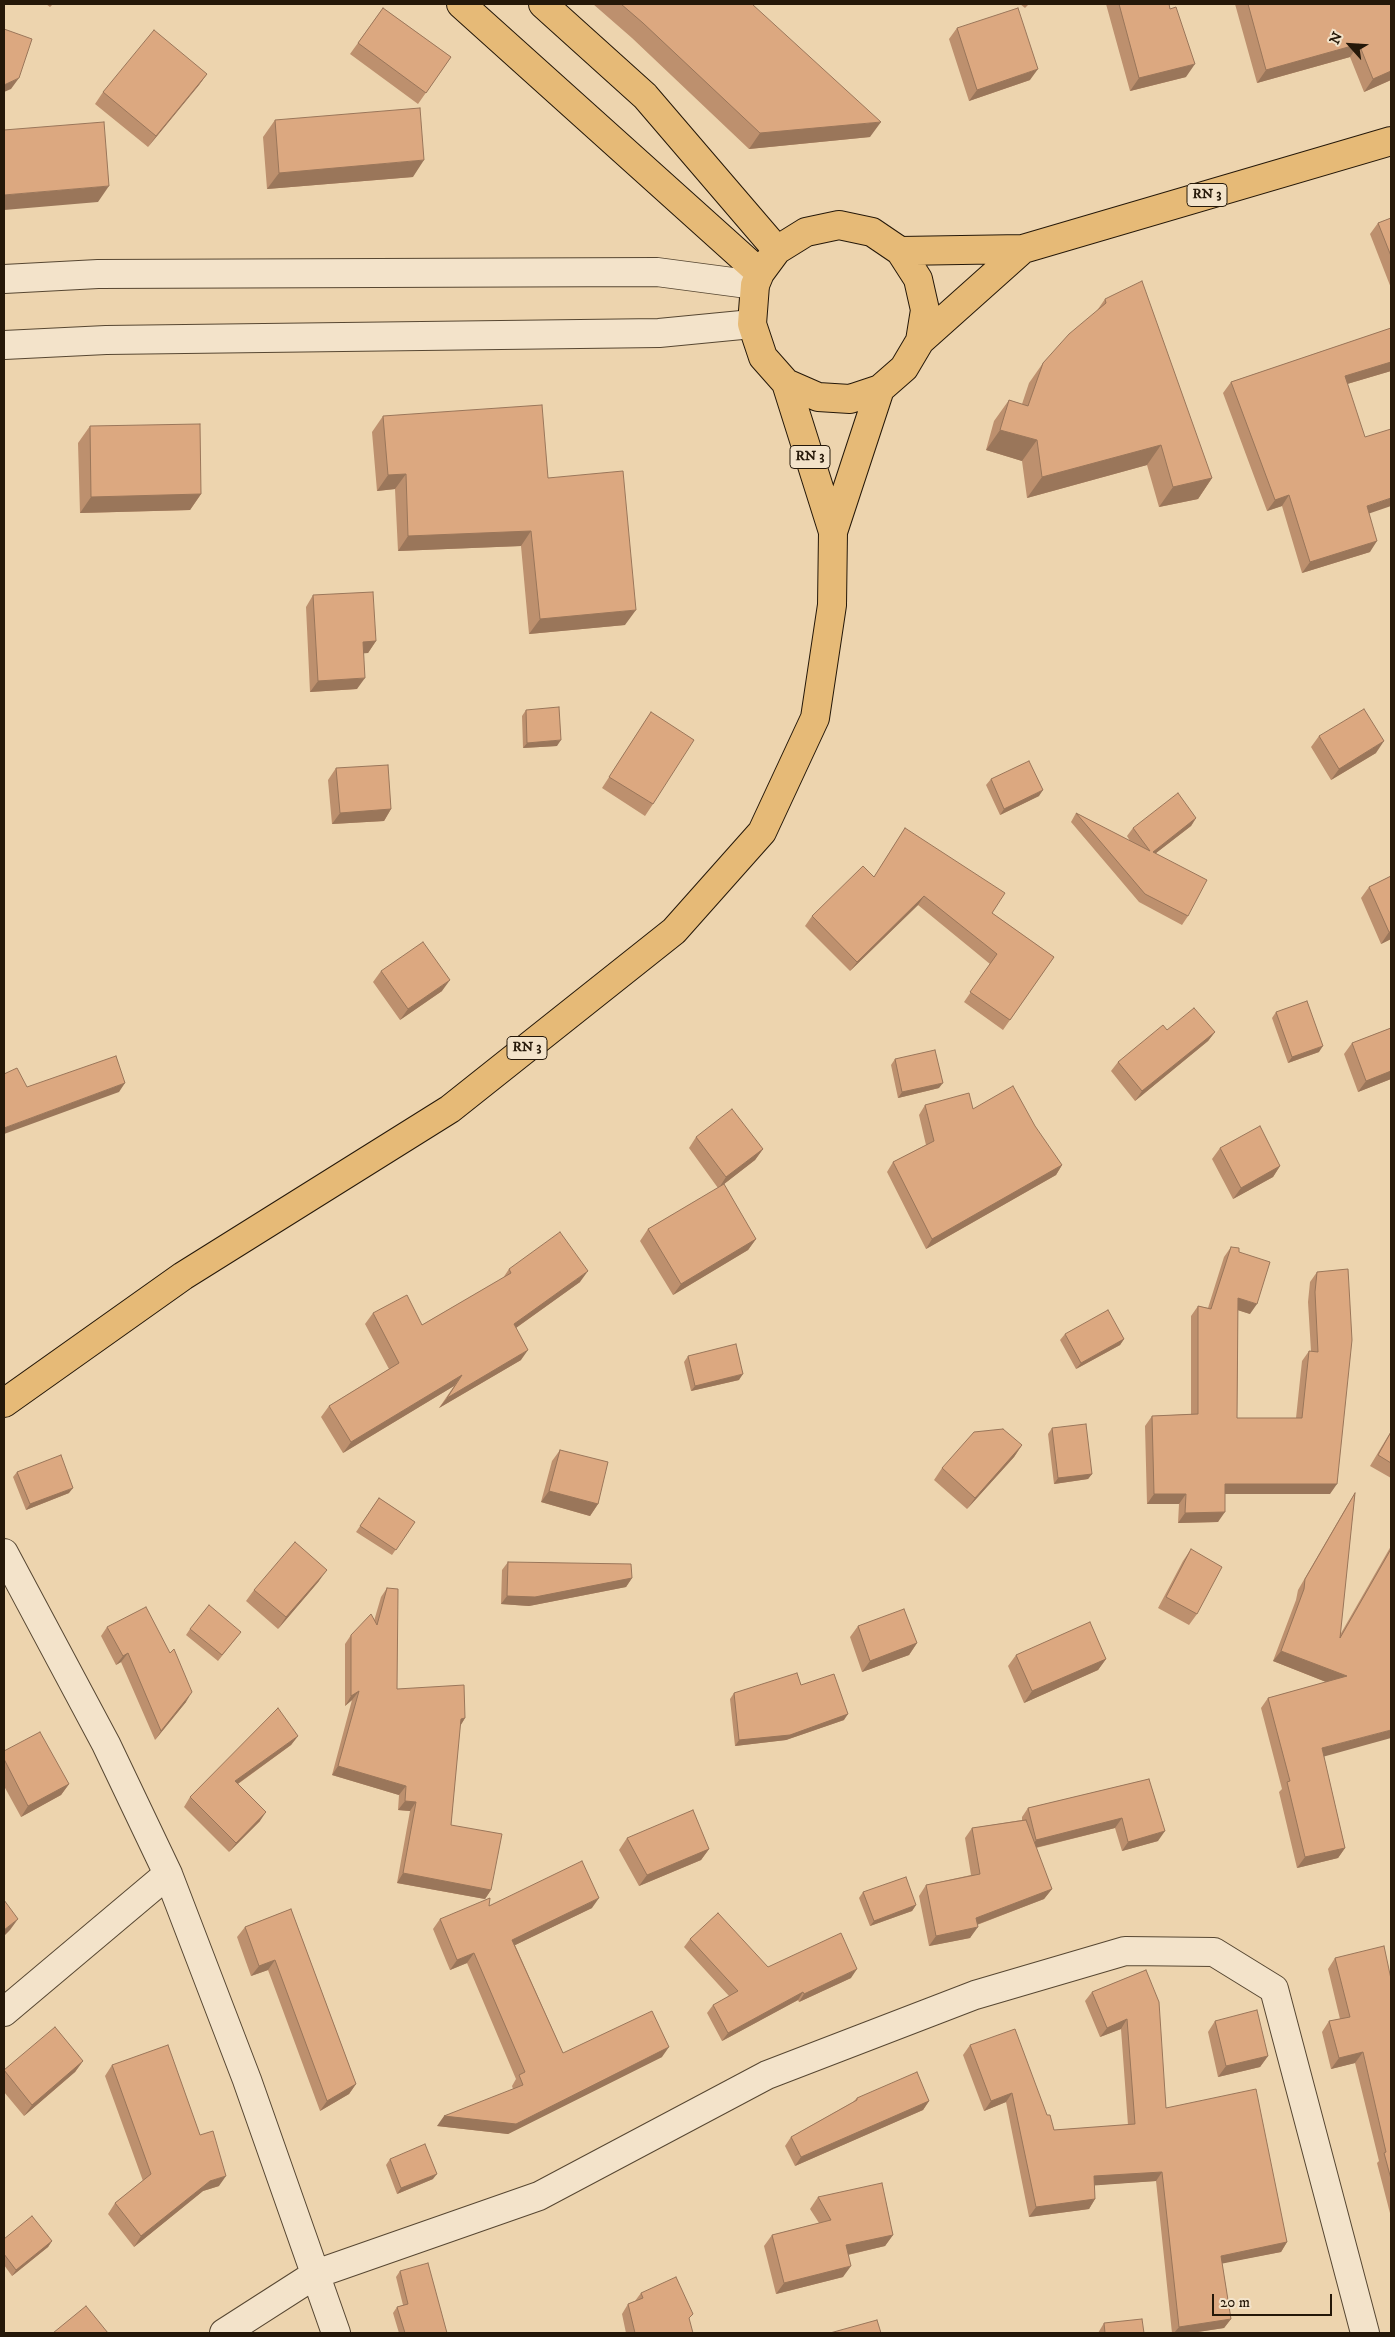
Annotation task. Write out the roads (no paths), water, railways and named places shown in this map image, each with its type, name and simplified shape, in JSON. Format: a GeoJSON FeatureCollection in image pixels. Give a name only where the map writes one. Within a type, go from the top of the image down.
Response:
{"type":"FeatureCollection","features":[{"type":"Feature","properties":{"kind":"main road"},"geometry":{"type":"LineString","coordinates":[[461,4],[758,279]]}},
{"type":"Feature","properties":{"kind":"main road"},"geometry":{"type":"LineString","coordinates":[[543,4],[645,96],[777,250]]}},
{"type":"Feature","properties":{"kind":"main road","name":"RN 3"},"geometry":{"type":"LineString","coordinates":[[900,251],[1023,249],[1391,142]]}},
{"type":"Feature","properties":{"kind":"main road"},"geometry":{"type":"LineString","coordinates":[[839,225],[872,232],[900,251],[918,279],[925,310],[920,341],[904,368],[880,389],[850,399],[818,397],[786,383],[763,357],[752,324],[758,279],[777,250],[806,232],[839,225]]}},
{"type":"Feature","properties":{"kind":"main road","name":"RN 3"},"geometry":{"type":"LineString","coordinates":[[920,341],[1023,249]]}},
{"type":"Feature","properties":{"kind":"main road","name":"RN 3"},"geometry":{"type":"LineString","coordinates":[[786,383],[834,532]]}},
{"type":"Feature","properties":{"kind":"main road","name":"RN 3"},"geometry":{"type":"LineString","coordinates":[[4,1403],[183,1276],[450,1109],[674,931],[762,832],[815,718],[832,605],[834,532],[880,389]]}},
{"type":"Feature","properties":{"kind":"street"},"geometry":{"type":"LineString","coordinates":[[4,280],[108,274],[657,272],[758,279]]}},
{"type":"Feature","properties":{"kind":"street"},"geometry":{"type":"LineString","coordinates":[[4,345],[106,340],[659,334],[752,324]]}},
{"type":"Feature","properties":{"kind":"street"},"geometry":{"type":"LineString","coordinates":[[4,1553],[106,1744],[168,1874],[247,2080],[336,2333]]}},
{"type":"Feature","properties":{"kind":"street"},"geometry":{"type":"LineString","coordinates":[[4,2012],[168,1874]]}},
{"type":"Feature","properties":{"kind":"street"},"geometry":{"type":"LineString","coordinates":[[224,2333],[316,2274],[539,2196],[767,2075],[975,1995],[1125,1951],[1214,1952],[1274,1989],[1365,2333]]}}]}
